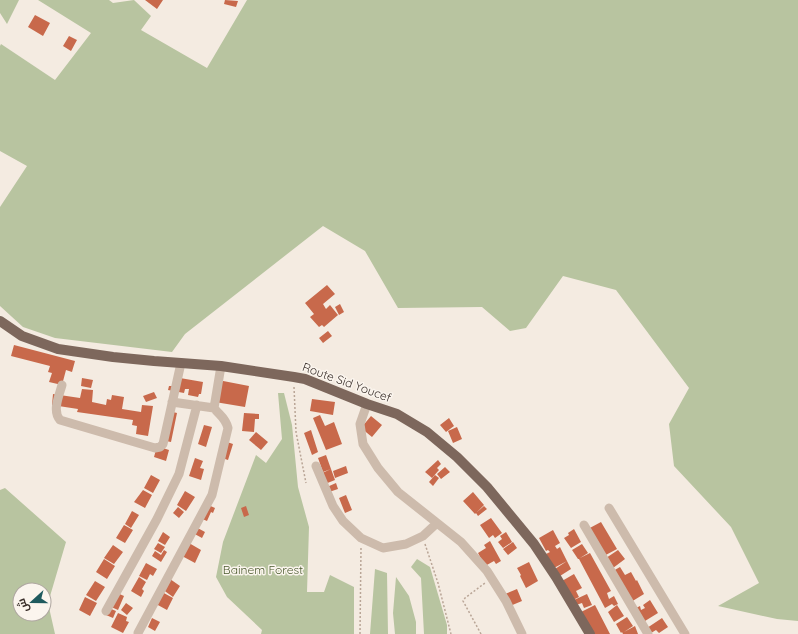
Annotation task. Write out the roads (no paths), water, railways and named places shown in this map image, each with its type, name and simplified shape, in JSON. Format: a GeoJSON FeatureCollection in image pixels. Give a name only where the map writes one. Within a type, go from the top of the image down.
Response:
{"type":"FeatureCollection","features":[{"type":"Feature","properties":{"kind":"main road","name":"Route Sid Youcef"},"geometry":{"type":"LineString","coordinates":[[0,322],[22,336],[58,349],[113,357],[221,366],[305,379],[367,404],[398,414],[427,432],[457,457],[487,487],[534,544],[556,577],[590,634]]}},
{"type":"Feature","properties":{"kind":"street"},"geometry":{"type":"LineString","coordinates":[[62,385],[56,410],[60,420],[155,448],[160,447],[163,444],[181,363]]}},
{"type":"Feature","properties":{"kind":"street"},"geometry":{"type":"LineString","coordinates":[[138,633],[212,494],[228,428],[227,423],[214,408],[221,366]]}},
{"type":"Feature","properties":{"kind":"street"},"geometry":{"type":"LineString","coordinates":[[172,402],[214,408]]}},
{"type":"Feature","properties":{"kind":"street"},"geometry":{"type":"LineString","coordinates":[[367,404],[360,424],[363,444],[378,468],[398,492],[461,542],[487,571],[506,601],[522,634]]}},
{"type":"Feature","properties":{"kind":"street"},"geometry":{"type":"LineString","coordinates":[[106,611],[157,519],[179,474],[197,405]]}},
{"type":"Feature","properties":{"kind":"street"},"geometry":{"type":"LineString","coordinates":[[316,466],[333,506],[342,521],[361,538],[383,548],[406,544],[423,536],[437,523]]}},
{"type":"Feature","properties":{"kind":"street"},"geometry":{"type":"LineString","coordinates":[[610,508],[685,634]]}},
{"type":"Feature","properties":{"kind":"street"},"geometry":{"type":"LineString","coordinates":[[584,525],[648,634]]}},
{"type":"Feature","properties":{"kind":"park label","name":"Bainem Forest"},"geometry":{"type":"Point","coordinates":[263,569]}}]}
